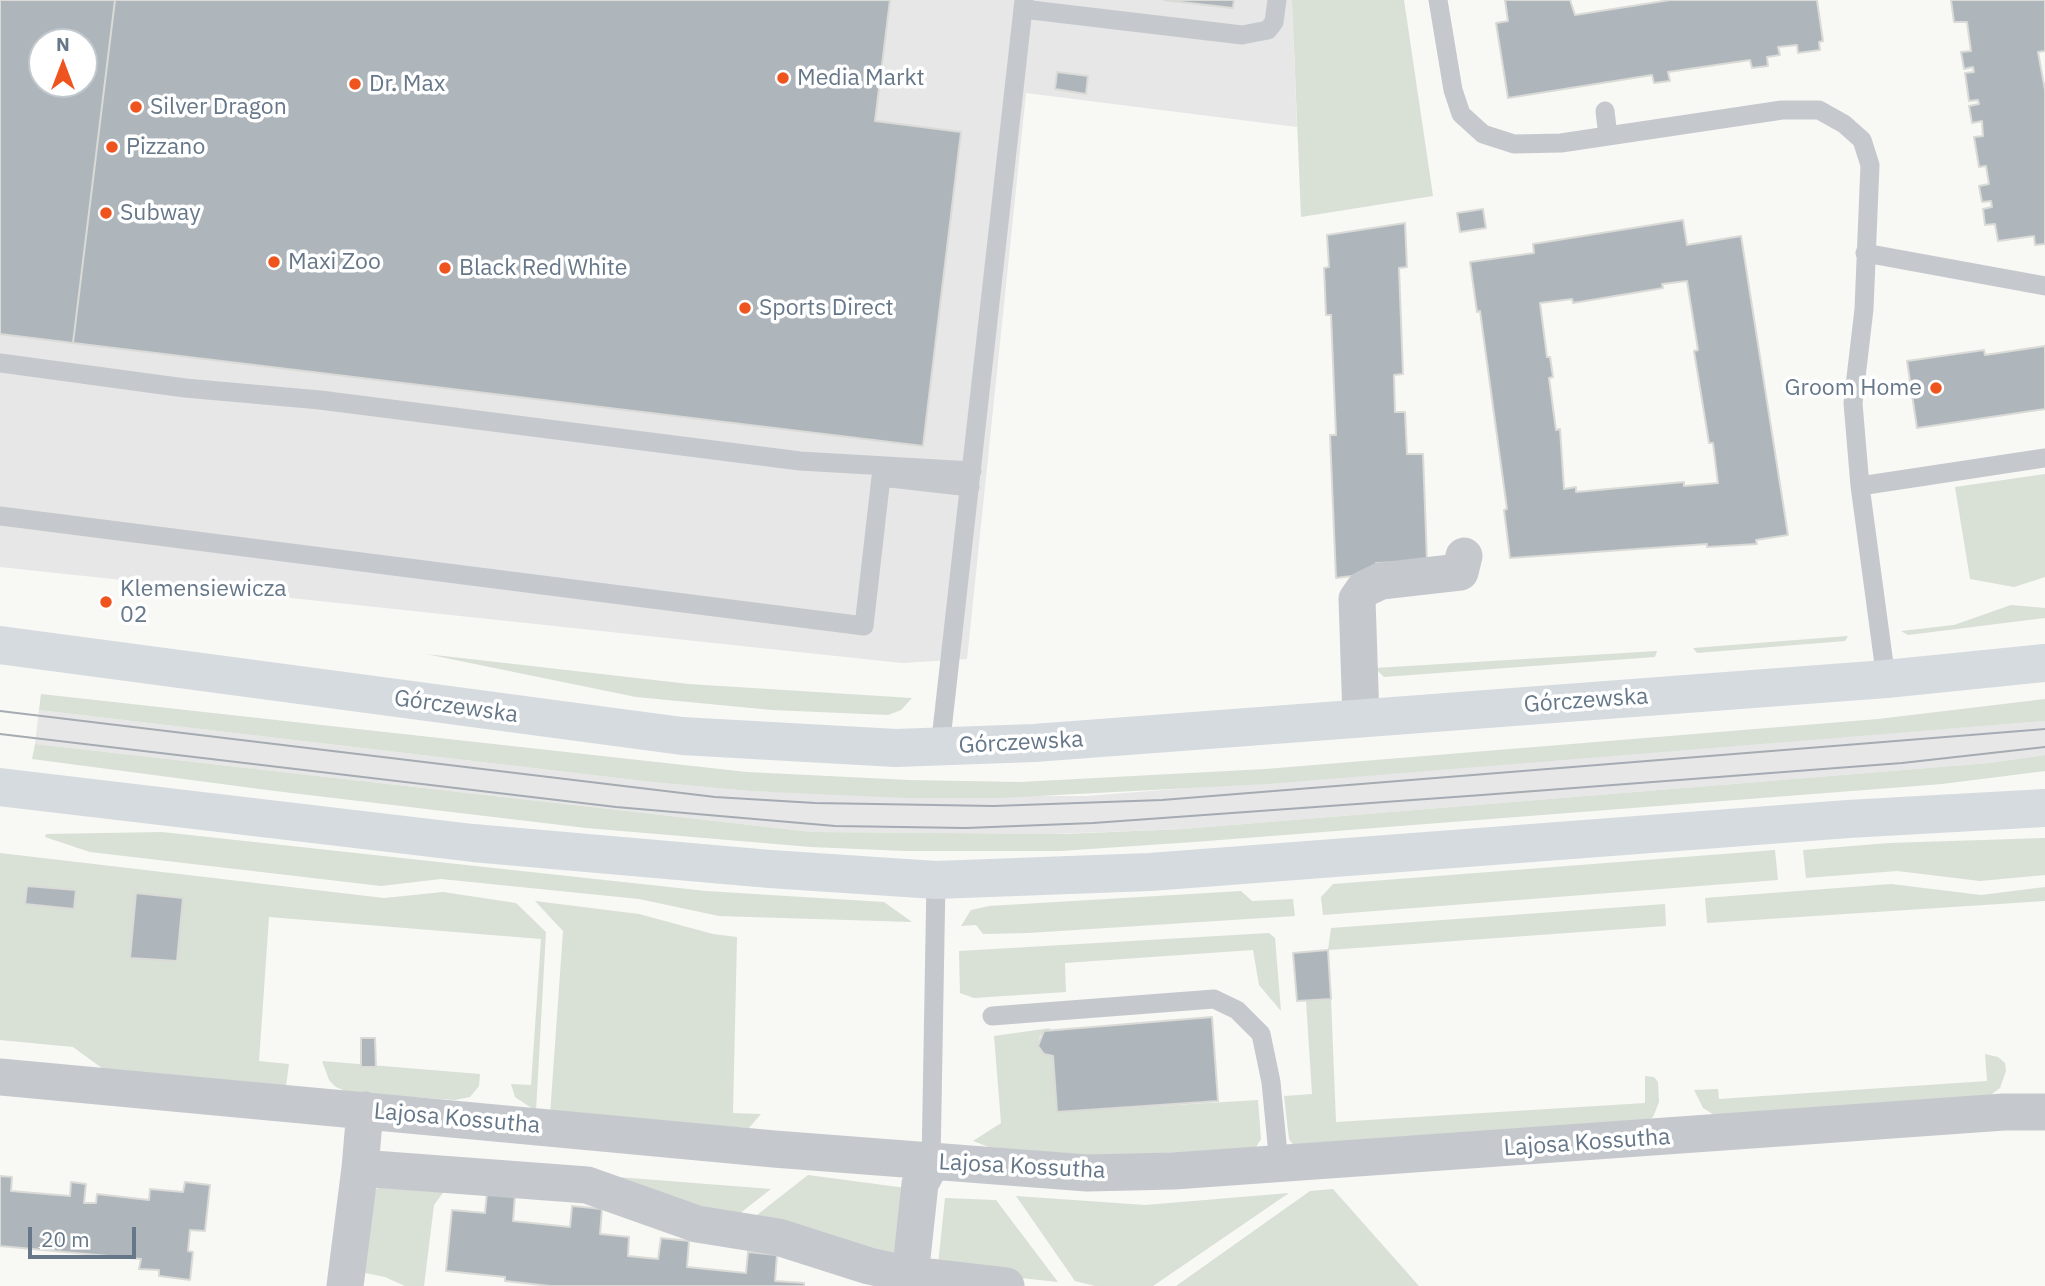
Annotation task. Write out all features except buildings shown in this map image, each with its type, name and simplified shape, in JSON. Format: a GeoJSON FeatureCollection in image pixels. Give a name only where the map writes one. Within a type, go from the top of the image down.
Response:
{"type":"FeatureCollection","features":[{"type":"Feature","properties":{"kind":"main road","name":"Górczewska"},"geometry":{"type":"LineString","coordinates":[[0,645],[682,736],[816,745],[940,748],[1886,679],[2045,663]]}},
{"type":"Feature","properties":{"kind":"main road"},"geometry":{"type":"LineString","coordinates":[[0,787],[486,844],[770,869],[936,880],[1150,872],[1848,819],[2045,808]]}},
{"type":"Feature","properties":{"kind":"street"},"geometry":{"type":"LineString","coordinates":[[1361,718],[1357,599],[1364,589],[1381,581],[1460,572],[1464,556]]}},
{"type":"Feature","properties":{"kind":"street","name":"Lajosa Kossutha"},"geometry":{"type":"LineString","coordinates":[[0,1077],[931,1163],[1087,1173],[1279,1164],[2004,1112],[2045,1112]]}},
{"type":"Feature","properties":{"kind":"street"},"geometry":{"type":"LineString","coordinates":[[345,1286],[365,1110]]}},
{"type":"Feature","properties":{"kind":"street"},"geometry":{"type":"LineString","coordinates":[[910,1280],[920,1184],[931,1163]]}},
{"type":"Feature","properties":{"kind":"street"},"geometry":{"type":"LineString","coordinates":[[360,1168],[587,1185],[697,1224],[778,1237],[910,1280],[1006,1286]]}},
{"type":"Feature","properties":{"kind":"lane"},"geometry":{"type":"LineString","coordinates":[[940,748],[1023,4],[1242,36],[1268,30],[1274,22],[1277,0]]}},
{"type":"Feature","properties":{"kind":"lane"},"geometry":{"type":"LineString","coordinates":[[1438,0],[1453,90],[1461,114],[1483,134],[1514,144],[1608,136],[1783,110],[1819,110],[1862,139],[1870,165],[1864,309],[1853,403],[1860,486],[1886,679]]}},
{"type":"Feature","properties":{"kind":"lane"},"geometry":{"type":"LineString","coordinates":[[1605,111],[1608,136]]}},
{"type":"Feature","properties":{"kind":"lane"},"geometry":{"type":"LineString","coordinates":[[1865,253],[2045,286]]}},
{"type":"Feature","properties":{"kind":"lane"},"geometry":{"type":"LineString","coordinates":[[0,363],[185,388],[320,400],[800,461],[971,479]]}},
{"type":"Feature","properties":{"kind":"lane"},"geometry":{"type":"LineString","coordinates":[[1860,486],[2045,458]]}},
{"type":"Feature","properties":{"kind":"lane"},"geometry":{"type":"LineString","coordinates":[[0,516],[864,626],[881,477],[971,479]]}},
{"type":"Feature","properties":{"kind":"lane"},"geometry":{"type":"LineString","coordinates":[[931,1163],[936,880]]}},
{"type":"Feature","properties":{"kind":"lane"},"geometry":{"type":"LineString","coordinates":[[992,1016],[1214,999],[1237,1010],[1261,1034],[1271,1082],[1279,1164]]}},
{"type":"Feature","properties":{"kind":"shaded area"},"geometry":{"type":"Polygon","coordinates":[[[0,0],[1292,0],[1297,127],[1026,93],[967,659],[902,663],[0,567],[0,0]]]}},
{"type":"Feature","properties":{"kind":"shaded area"},"geometry":{"type":"Polygon","coordinates":[[[1292,0],[1404,0],[1433,196],[1301,217],[1292,0]]]}},
{"type":"Feature","properties":{"kind":"shaded area"},"geometry":{"type":"Polygon","coordinates":[[[2045,474],[2045,577],[2014,587],[1970,579],[1955,487],[2045,474]]]}},
{"type":"Feature","properties":{"kind":"shaded area"},"geometry":{"type":"Polygon","coordinates":[[[2011,605],[2045,608],[2045,618],[1908,635],[1901,631],[1954,625],[2011,605]]]}},
{"type":"Feature","properties":{"kind":"shaded area"},"geometry":{"type":"Polygon","coordinates":[[[1848,636],[1845,641],[1697,653],[1693,648],[1848,636]]]}},
{"type":"Feature","properties":{"kind":"shaded area"},"geometry":{"type":"Polygon","coordinates":[[[1657,651],[1655,657],[1384,677],[1375,668],[1657,651]]]}},
{"type":"Feature","properties":{"kind":"shaded area"},"geometry":{"type":"Polygon","coordinates":[[[426,654],[689,684],[912,698],[901,710],[888,715],[772,710],[636,697],[426,654]]]}},
{"type":"Feature","properties":{"kind":"shaded area"},"geometry":{"type":"Polygon","coordinates":[[[41,694],[747,772],[1020,782],[1265,769],[1878,719],[2045,699],[2045,721],[1266,784],[1001,798],[908,798],[749,791],[652,782],[39,710],[41,694]]]}},
{"type":"Feature","properties":{"kind":"shaded area"},"geometry":{"type":"Polygon","coordinates":[[[39,710],[652,782],[749,791],[902,796],[1087,796],[2045,721],[2045,755],[1989,763],[1183,829],[1052,834],[812,832],[35,744],[39,710]]]}},
{"type":"Feature","properties":{"kind":"shaded area"},"geometry":{"type":"Polygon","coordinates":[[[35,744],[812,832],[1064,834],[1183,829],[1989,763],[2045,755],[2045,771],[1942,784],[1194,842],[1060,851],[905,851],[811,847],[586,828],[275,791],[32,759],[35,744]]]}},
{"type":"Feature","properties":{"kind":"shaded area"},"geometry":{"type":"Polygon","coordinates":[[[162,832],[706,891],[884,902],[912,922],[719,916],[639,899],[441,879],[381,886],[90,852],[45,837],[46,834],[162,832]]]}},
{"type":"Feature","properties":{"kind":"shaded area"},"geometry":{"type":"Polygon","coordinates":[[[2045,838],[2045,875],[1980,881],[1897,871],[1806,878],[1803,850],[1889,843],[2045,838]]]}},
{"type":"Feature","properties":{"kind":"shaded area"},"geometry":{"type":"Polygon","coordinates":[[[1775,850],[1778,880],[1323,915],[1321,897],[1333,884],[1775,850]]]}},
{"type":"Feature","properties":{"kind":"shaded area"},"geometry":{"type":"Polygon","coordinates":[[[0,853],[384,898],[443,892],[516,903],[546,932],[536,1111],[515,1097],[511,1084],[531,1085],[541,939],[269,917],[259,1061],[289,1064],[286,1086],[106,1071],[73,1047],[0,1040],[0,853]]]}},
{"type":"Feature","properties":{"kind":"shaded area"},"geometry":{"type":"Polygon","coordinates":[[[1891,884],[1981,895],[2045,887],[2045,901],[1707,923],[1705,898],[1891,884]]]}},
{"type":"Feature","properties":{"kind":"shaded area"},"geometry":{"type":"Polygon","coordinates":[[[1241,891],[1252,901],[1293,899],[1295,916],[1028,933],[983,934],[976,925],[961,926],[971,910],[989,906],[1241,891]]]}},
{"type":"Feature","properties":{"kind":"shaded area"},"geometry":{"type":"Polygon","coordinates":[[[535,901],[639,914],[713,934],[737,937],[733,1113],[761,1114],[749,1128],[550,1115],[563,931],[535,901]]]}},
{"type":"Feature","properties":{"kind":"shaded area"},"geometry":{"type":"Polygon","coordinates":[[[1665,904],[1666,926],[1328,950],[1331,928],[1665,904]]]}},
{"type":"Feature","properties":{"kind":"shaded area"},"geometry":{"type":"Polygon","coordinates":[[[1269,933],[1275,938],[1281,1011],[1259,985],[1253,950],[1065,963],[1066,992],[974,998],[960,993],[959,951],[1269,933]]]}},
{"type":"Feature","properties":{"kind":"shaded area"},"geometry":{"type":"Polygon","coordinates":[[[1331,999],[1336,1122],[1645,1103],[1645,1076],[1654,1077],[1658,1082],[1659,1102],[1653,1117],[1644,1123],[1294,1146],[1289,1139],[1284,1096],[1312,1094],[1306,1001],[1331,999]]]}},
{"type":"Feature","properties":{"kind":"shaded area"},"geometry":{"type":"Polygon","coordinates":[[[1051,1028],[1040,1036],[1038,1046],[1044,1054],[1053,1056],[1057,1112],[1258,1100],[1261,1139],[1255,1149],[1114,1158],[989,1147],[973,1141],[1001,1123],[994,1036],[1051,1028]]]}},
{"type":"Feature","properties":{"kind":"shaded area"},"geometry":{"type":"Polygon","coordinates":[[[1985,1054],[1998,1057],[2005,1063],[2006,1071],[2000,1088],[1988,1097],[1716,1116],[1703,1108],[1694,1090],[1718,1089],[1719,1099],[1987,1081],[1985,1054]]]}},
{"type":"Feature","properties":{"kind":"shaded area"},"geometry":{"type":"Polygon","coordinates":[[[322,1061],[480,1074],[479,1086],[470,1097],[455,1100],[350,1093],[336,1087],[329,1080],[322,1061]]]}},
{"type":"Feature","properties":{"kind":"shaded area"},"geometry":{"type":"Polygon","coordinates":[[[592,1175],[771,1189],[734,1218],[592,1175]]]}},
{"type":"Feature","properties":{"kind":"shaded area"},"geometry":{"type":"Polygon","coordinates":[[[808,1175],[906,1188],[894,1256],[748,1222],[808,1175]]]}},
{"type":"Feature","properties":{"kind":"shaded area"},"geometry":{"type":"Polygon","coordinates":[[[389,1182],[445,1190],[434,1205],[424,1286],[405,1286],[385,1277],[355,1271],[376,1189],[389,1182]]]}},
{"type":"Feature","properties":{"kind":"shaded area"},"geometry":{"type":"Polygon","coordinates":[[[1333,1189],[1419,1286],[1176,1286],[1310,1191],[1333,1189]]]}},
{"type":"Feature","properties":{"kind":"shaded area"},"geometry":{"type":"Polygon","coordinates":[[[1289,1193],[1153,1286],[1095,1286],[1075,1281],[1016,1196],[1145,1205],[1289,1193]]]}},
{"type":"Feature","properties":{"kind":"shaded area"},"geometry":{"type":"Polygon","coordinates":[[[945,1198],[996,1200],[1058,1282],[946,1270],[938,1265],[945,1198]]]}},
{"type":"Feature","properties":{"kind":"tram line"},"geometry":{"type":"LineString","coordinates":[[0,711],[715,797],[815,803],[994,806],[1162,800],[2045,729]]}},
{"type":"Feature","properties":{"kind":"tram line"},"geometry":{"type":"LineString","coordinates":[[0,734],[616,807],[835,826],[966,828],[1093,823],[1482,795],[1902,763],[2045,747]]}},
{"type":"Feature","properties":{"kind":"place","name":"Media Markt"},"geometry":{"type":"Point","coordinates":[783,78]}},
{"type":"Feature","properties":{"kind":"place","name":"Dr. Max"},"geometry":{"type":"Point","coordinates":[355,84]}},
{"type":"Feature","properties":{"kind":"place","name":"Silver Dragon"},"geometry":{"type":"Point","coordinates":[136,107]}},
{"type":"Feature","properties":{"kind":"place","name":"Pizzano"},"geometry":{"type":"Point","coordinates":[112,147]}},
{"type":"Feature","properties":{"kind":"place","name":"Subway"},"geometry":{"type":"Point","coordinates":[106,213]}},
{"type":"Feature","properties":{"kind":"place","name":"Maxi Zoo"},"geometry":{"type":"Point","coordinates":[274,262]}},
{"type":"Feature","properties":{"kind":"place","name":"Black Red White"},"geometry":{"type":"Point","coordinates":[445,268]}},
{"type":"Feature","properties":{"kind":"place","name":"Sports Direct"},"geometry":{"type":"Point","coordinates":[745,308]}},
{"type":"Feature","properties":{"kind":"place","name":"Groom Home"},"geometry":{"type":"Point","coordinates":[1936,388]}},
{"type":"Feature","properties":{"kind":"place","name":"Klemensiewicza 02"},"geometry":{"type":"Point","coordinates":[106,602]}}]}
